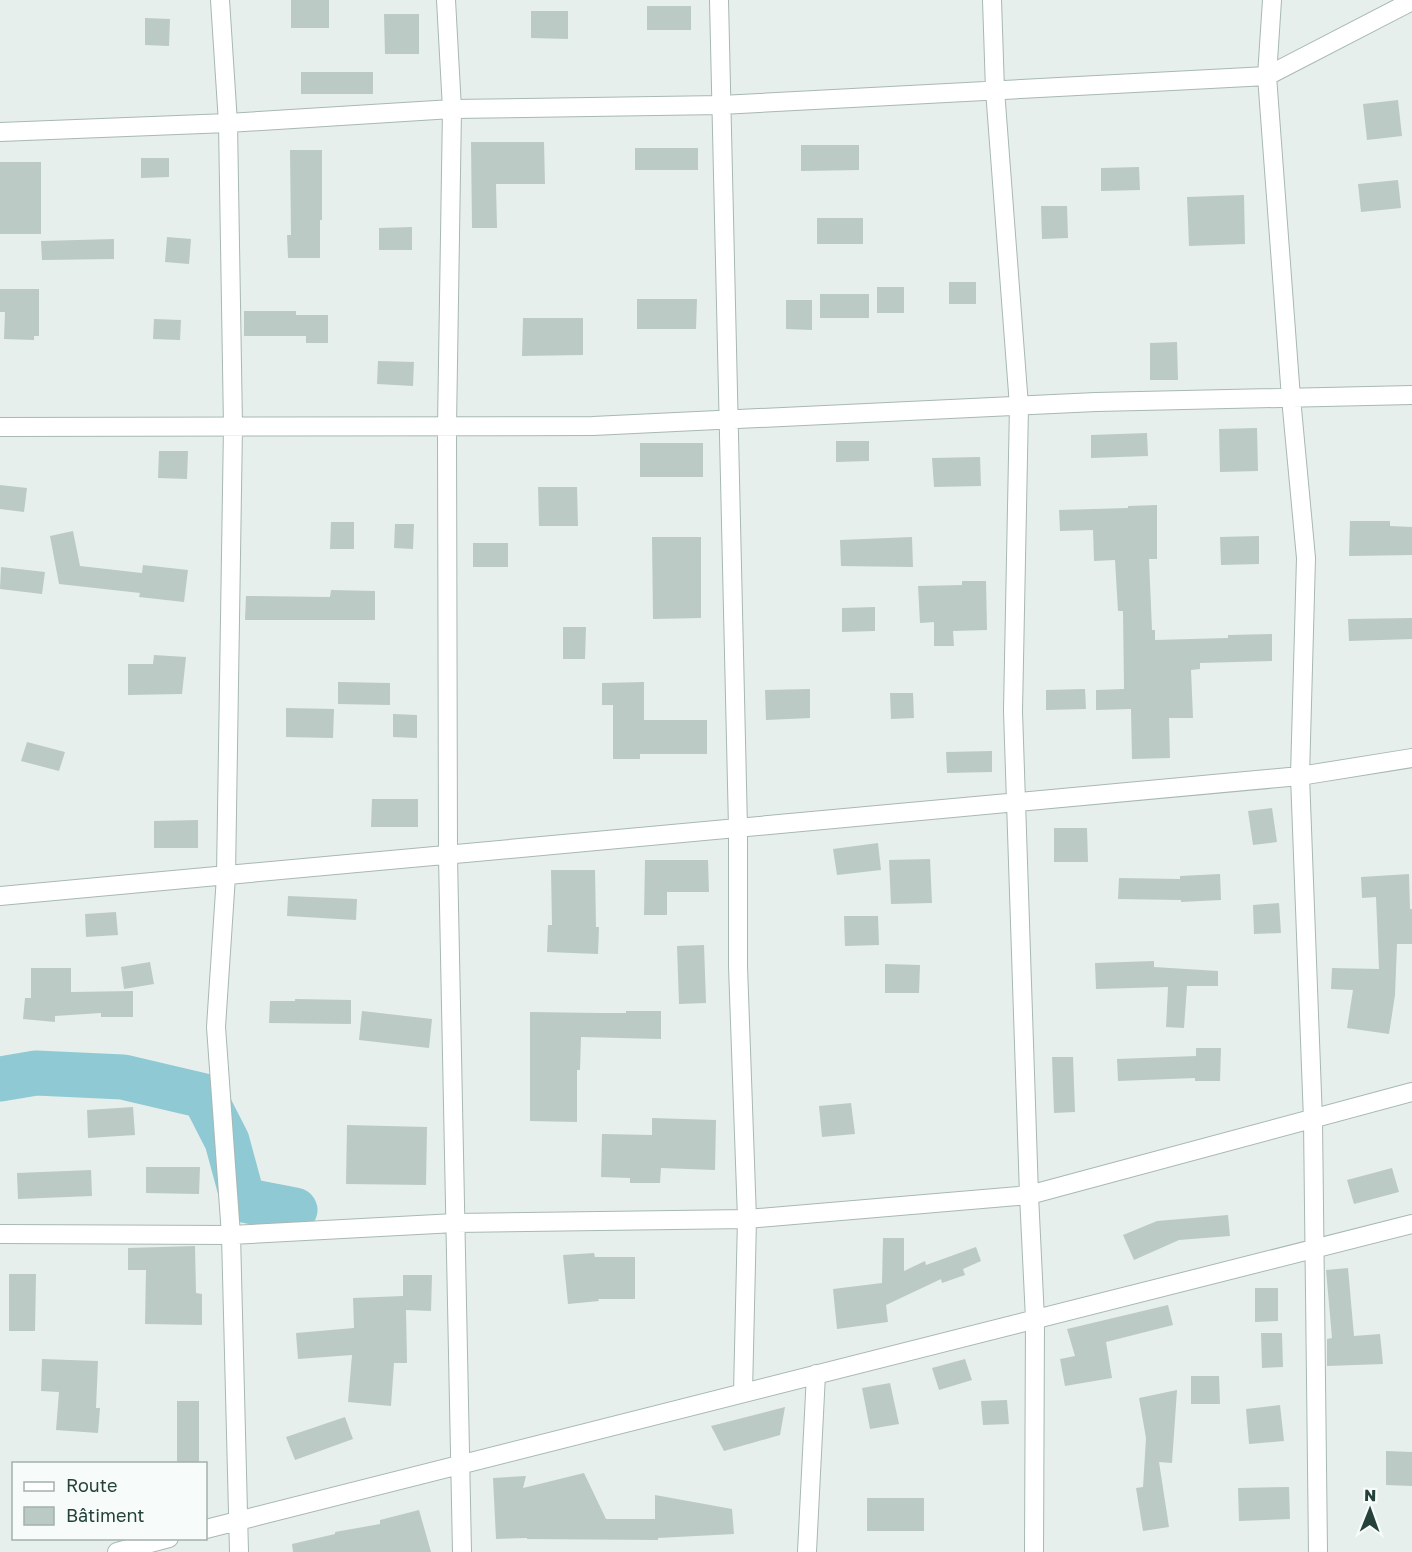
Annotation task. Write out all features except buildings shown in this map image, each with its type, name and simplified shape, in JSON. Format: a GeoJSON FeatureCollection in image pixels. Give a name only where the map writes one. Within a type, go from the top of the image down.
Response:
{"type":"FeatureCollection","features":[{"type":"Feature","properties":{"kind":"street"},"geometry":{"type":"LineString","coordinates":[[220,0],[228,123],[233,426],[226,876],[216,1027],[231,1235],[238,1552]]}},
{"type":"Feature","properties":{"kind":"street"},"geometry":{"type":"LineString","coordinates":[[446,0],[452,109],[447,426],[448,856],[462,1552]]}},
{"type":"Feature","properties":{"kind":"street"},"geometry":{"type":"LineString","coordinates":[[719,0],[730,420],[738,828],[738,966],[747,1219],[743,1393]]}},
{"type":"Feature","properties":{"kind":"street"},"geometry":{"type":"LineString","coordinates":[[992,0],[995,90],[1019,406],[1013,711],[1035,1319],[1034,1552]]}},
{"type":"Feature","properties":{"kind":"street"},"geometry":{"type":"LineString","coordinates":[[1272,0],[1267,76],[1291,398],[1306,558],[1300,776],[1313,1120],[1318,1552]]}},
{"type":"Feature","properties":{"kind":"street"},"geometry":{"type":"LineString","coordinates":[[0,132],[228,123],[452,109],[721,105],[1267,76],[1412,1]]}},
{"type":"Feature","properties":{"kind":"street"},"geometry":{"type":"LineString","coordinates":[[0,427],[593,426],[1096,402],[1412,395]]}},
{"type":"Feature","properties":{"kind":"street"},"geometry":{"type":"LineString","coordinates":[[0,896],[1300,776],[1412,758]]}},
{"type":"Feature","properties":{"kind":"street"},"geometry":{"type":"LineString","coordinates":[[0,1234],[231,1235],[455,1223],[747,1219],[1029,1195],[1412,1092]]}},
{"type":"Feature","properties":{"kind":"street"},"geometry":{"type":"LineString","coordinates":[[207,1529],[1412,1224]]}},
{"type":"Feature","properties":{"kind":"street"},"geometry":{"type":"LineString","coordinates":[[807,1552],[816,1374]]}},
{"type":"Feature","properties":{"kind":"street"},"geometry":{"type":"LineString","coordinates":[[117,1552],[165,1540]]}},
{"type":"Feature","properties":{"kind":"waterway"},"geometry":{"type":"LineString","coordinates":[[0,1079],[36,1073],[123,1077],[204,1096],[227,1141],[243,1200],[295,1210]]}}]}
